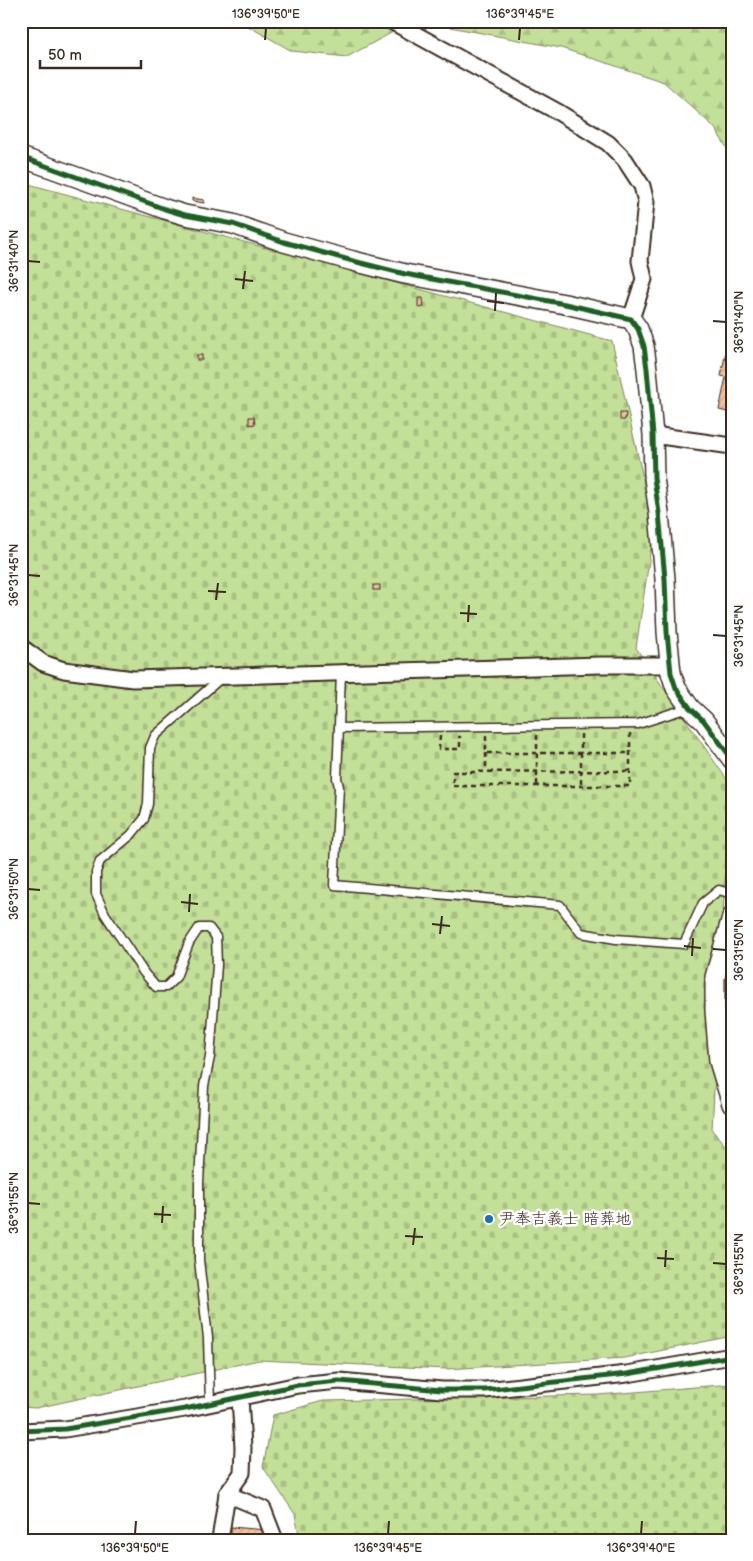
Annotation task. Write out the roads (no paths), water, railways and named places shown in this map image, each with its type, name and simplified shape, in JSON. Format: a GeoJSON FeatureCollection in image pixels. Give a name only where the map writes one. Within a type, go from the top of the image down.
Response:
{"type":"FeatureCollection","features":[{"type":"Feature","properties":{"kind":"street"},"geometry":{"type":"LineString","coordinates":[[391,21],[558,112],[608,144],[625,160],[642,186],[646,202],[640,261],[644,279],[631,319]]}},
{"type":"Feature","properties":{"kind":"street"},"geometry":{"type":"LineString","coordinates":[[21,157],[185,216],[233,224],[284,242],[353,261],[405,274],[565,304],[631,319],[638,329],[644,346],[648,369],[654,478],[665,579],[669,664],[676,688],[690,708],[704,721],[732,759]]}},
{"type":"Feature","properties":{"kind":"street"},"geometry":{"type":"LineString","coordinates":[[653,435],[732,446]]}},
{"type":"Feature","properties":{"kind":"street"},"geometry":{"type":"LineString","coordinates":[[21,647],[43,663],[64,670],[133,679],[669,664]]}},
{"type":"Feature","properties":{"kind":"street"},"geometry":{"type":"LineString","coordinates":[[730,1092],[719,1061],[715,1031],[715,977],[732,917]]}},
{"type":"Feature","properties":{"kind":"street"},"geometry":{"type":"LineString","coordinates":[[21,1431],[65,1429],[185,1409],[298,1385],[339,1381],[442,1390],[485,1390],[627,1374],[732,1356]]}},
{"type":"Feature","properties":{"kind":"street"},"geometry":{"type":"LineString","coordinates":[[220,1540],[227,1494],[242,1473],[243,1448],[240,1397]]}},
{"type":"Feature","properties":{"kind":"street"},"geometry":{"type":"LineString","coordinates":[[227,1494],[263,1509],[275,1540]]}},
{"type":"Feature","properties":{"kind":"lane"},"geometry":{"type":"LineString","coordinates":[[341,673],[337,778],[339,787],[334,885],[560,905],[581,933],[616,939],[684,944],[703,903],[719,890],[732,894]]}},
{"type":"Feature","properties":{"kind":"lane"},"geometry":{"type":"LineString","coordinates":[[210,1404],[208,1338],[199,1260],[199,1183],[204,1086],[210,1057],[217,965],[216,937],[209,928],[199,928],[189,943],[176,978],[166,987],[156,986],[144,973],[105,914],[96,894],[96,872],[100,861],[131,835],[144,819],[148,804],[150,748],[155,736],[222,677]]}},
{"type":"Feature","properties":{"kind":"lane"},"geometry":{"type":"LineString","coordinates":[[339,728],[638,724],[690,708]]}},
{"type":"Feature","properties":{"kind":"place","name":"尹奉吉義士 暗葬地"},"geometry":{"type":"Point","coordinates":[489,1219]}}]}
